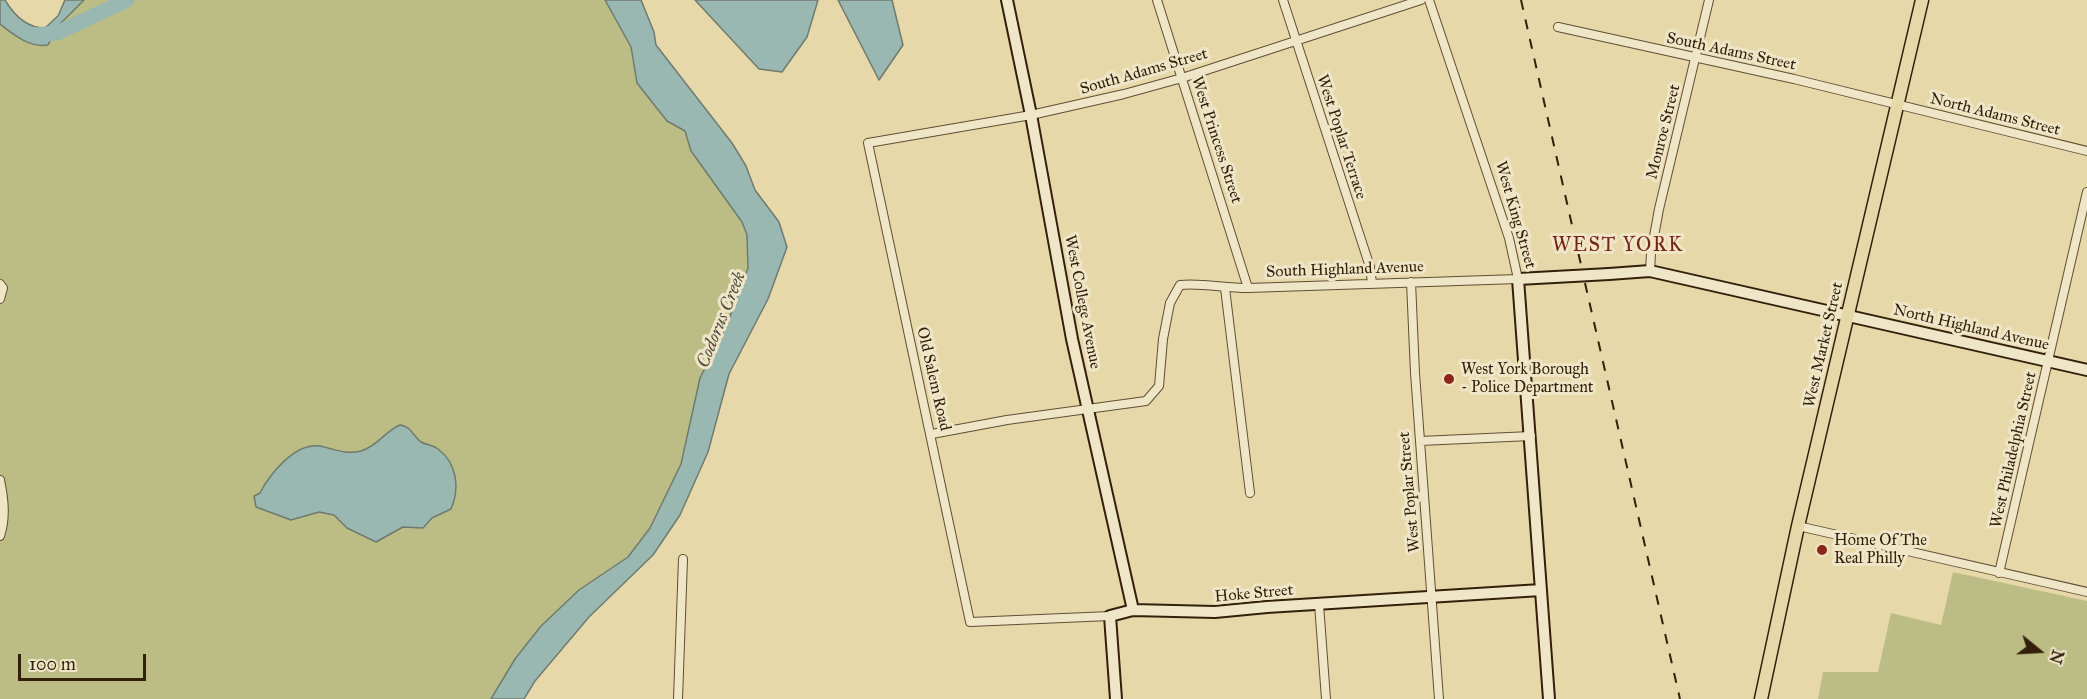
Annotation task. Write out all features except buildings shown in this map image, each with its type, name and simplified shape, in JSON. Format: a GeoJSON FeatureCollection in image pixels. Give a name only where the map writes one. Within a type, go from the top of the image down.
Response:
{"type":"FeatureCollection","features":[{"type":"Feature","properties":{"kind":"main road","name":"West Market Street"},"geometry":{"type":"LineString","coordinates":[[1761,699],[1798,526],[1922,0]]}},
{"type":"Feature","properties":{"kind":"street","name":"West College Avenue"},"geometry":{"type":"LineString","coordinates":[[1007,0],[1072,339],[1133,610]]}},
{"type":"Feature","properties":{"kind":"street","name":"West Princess Street"},"geometry":{"type":"LineString","coordinates":[[1157,0],[1248,288]]}},
{"type":"Feature","properties":{"kind":"street","name":"West Poplar Terrace"},"geometry":{"type":"LineString","coordinates":[[1283,0],[1370,267],[1372,283]]}},
{"type":"Feature","properties":{"kind":"street","name":"South Adams Street"},"geometry":{"type":"LineString","coordinates":[[868,143],[1031,116],[1182,78],[1295,39],[1421,0]]}},
{"type":"Feature","properties":{"kind":"street","name":"West King Street"},"geometry":{"type":"LineString","coordinates":[[1430,0],[1509,238],[1518,279],[1549,699]]}},
{"type":"Feature","properties":{"kind":"street","name":"Monroe Street"},"geometry":{"type":"LineString","coordinates":[[1650,271],[1659,209],[1709,0]]}},
{"type":"Feature","properties":{"kind":"street","name":"South Adams Street"},"geometry":{"type":"LineString","coordinates":[[1558,27],[1794,79],[1897,105]]}},
{"type":"Feature","properties":{"kind":"street","name":"North Adams Street"},"geometry":{"type":"LineString","coordinates":[[1897,105],[2087,152]]}},
{"type":"Feature","properties":{"kind":"street","name":"Old Salem Road"},"geometry":{"type":"LineString","coordinates":[[868,143],[932,434],[970,622]]}},
{"type":"Feature","properties":{"kind":"street","name":"West Philadelphia Street"},"geometry":{"type":"LineString","coordinates":[[1999,573],[2087,192]]}},
{"type":"Feature","properties":{"kind":"street","name":"South Highland Avenue"},"geometry":{"type":"LineString","coordinates":[[932,434],[1089,407],[1146,401],[1159,386],[1163,339],[1170,303],[1179,285],[1203,283],[1225,288],[1248,288],[1518,279],[1650,271],[1848,316]]}},
{"type":"Feature","properties":{"kind":"street","name":"West Poplar Street"},"geometry":{"type":"LineString","coordinates":[[1411,282],[1439,699]]}},
{"type":"Feature","properties":{"kind":"street"},"geometry":{"type":"LineString","coordinates":[[0,284],[3,288],[0,299]]}},
{"type":"Feature","properties":{"kind":"street"},"geometry":{"type":"LineString","coordinates":[[1225,288],[1250,493]]}},
{"type":"Feature","properties":{"kind":"street","name":"North Highland Avenue"},"geometry":{"type":"LineString","coordinates":[[1848,316],[2087,370]]}},
{"type":"Feature","properties":{"kind":"street"},"geometry":{"type":"LineString","coordinates":[[1420,441],[1531,436]]}},
{"type":"Feature","properties":{"kind":"street"},"geometry":{"type":"LineString","coordinates":[[0,480],[4,499],[4,523],[0,536]]}},
{"type":"Feature","properties":{"kind":"street"},"geometry":{"type":"LineString","coordinates":[[1798,526],[2087,592]]}},
{"type":"Feature","properties":{"kind":"street"},"geometry":{"type":"LineString","coordinates":[[678,699],[682,559]]}},
{"type":"Feature","properties":{"kind":"street","name":"Hoke Street"},"geometry":{"type":"LineString","coordinates":[[970,622],[1110,616],[1133,610],[1215,612],[1542,590]]}},
{"type":"Feature","properties":{"kind":"street"},"geometry":{"type":"LineString","coordinates":[[1319,604],[1326,699]]}},
{"type":"Feature","properties":{"kind":"street"},"geometry":{"type":"LineString","coordinates":[[1110,616],[1116,699]]}},
{"type":"Feature","properties":{"kind":"green space"},"geometry":{"type":"Polygon","coordinates":[[[84,0],[605,0],[631,47],[632,60],[667,120],[685,131],[691,151],[742,222],[747,235],[748,268],[726,327],[700,378],[681,464],[650,528],[628,557],[579,590],[515,659],[491,699],[0,699],[0,24],[29,43],[48,45],[57,27],[84,0]]]}},
{"type":"Feature","properties":{"kind":"green space"},"geometry":{"type":"Polygon","coordinates":[[[1953,572],[2087,601],[2087,699],[1818,699],[1823,672],[1878,672],[1891,613],[1941,625],[1953,572]]]}},
{"type":"Feature","properties":{"kind":"water"},"geometry":{"type":"Polygon","coordinates":[[[0,0],[5,0],[13,11],[27,23],[45,28],[58,16],[65,0],[84,0],[57,27],[48,45],[35,45],[22,40],[0,24],[0,0]]]}},
{"type":"Feature","properties":{"kind":"water"},"geometry":{"type":"Polygon","coordinates":[[[605,0],[641,0],[654,32],[656,45],[732,143],[746,166],[755,190],[779,222],[787,247],[768,299],[729,374],[708,452],[680,515],[653,555],[589,617],[535,681],[524,699],[491,699],[515,659],[541,626],[579,590],[628,557],[650,528],[681,464],[700,378],[726,327],[748,268],[747,235],[742,222],[691,151],[685,131],[667,121],[637,83],[631,47],[605,0]]]}},
{"type":"Feature","properties":{"kind":"water"},"geometry":{"type":"Polygon","coordinates":[[[695,0],[818,0],[807,37],[782,72],[759,69],[695,0]]]}},
{"type":"Feature","properties":{"kind":"water"},"geometry":{"type":"Polygon","coordinates":[[[838,0],[892,0],[903,45],[879,80],[838,0]]]}},
{"type":"Feature","properties":{"kind":"water"},"geometry":{"type":"Polygon","coordinates":[[[400,425],[409,429],[421,442],[436,448],[444,455],[455,476],[455,493],[451,509],[432,518],[423,528],[403,527],[376,542],[347,528],[334,515],[319,512],[291,520],[256,507],[254,496],[260,493],[284,461],[301,449],[320,446],[345,452],[361,451],[372,446],[400,425]]]}},
{"type":"Feature","properties":{"kind":"waterway","name":"Codorus Creek"},"geometry":{"type":"LineString","coordinates":[[35,35],[57,33],[127,0]]}},
{"type":"Feature","properties":{"kind":"railway"},"geometry":{"type":"LineString","coordinates":[[1521,0],[1581,265]]}},
{"type":"Feature","properties":{"kind":"railway"},"geometry":{"type":"LineString","coordinates":[[1585,283],[1680,699]]}},
{"type":"Feature","properties":{"kind":"place","name":"West York Borough - Police Department"},"geometry":{"type":"Point","coordinates":[1449,379]}},
{"type":"Feature","properties":{"kind":"place","name":"Home Of The Real Philly"},"geometry":{"type":"Point","coordinates":[1822,550]}},
{"type":"Feature","properties":{"kind":"district","name":"WEST YORK"},"geometry":{"type":"Point","coordinates":[1618,246]}}]}
